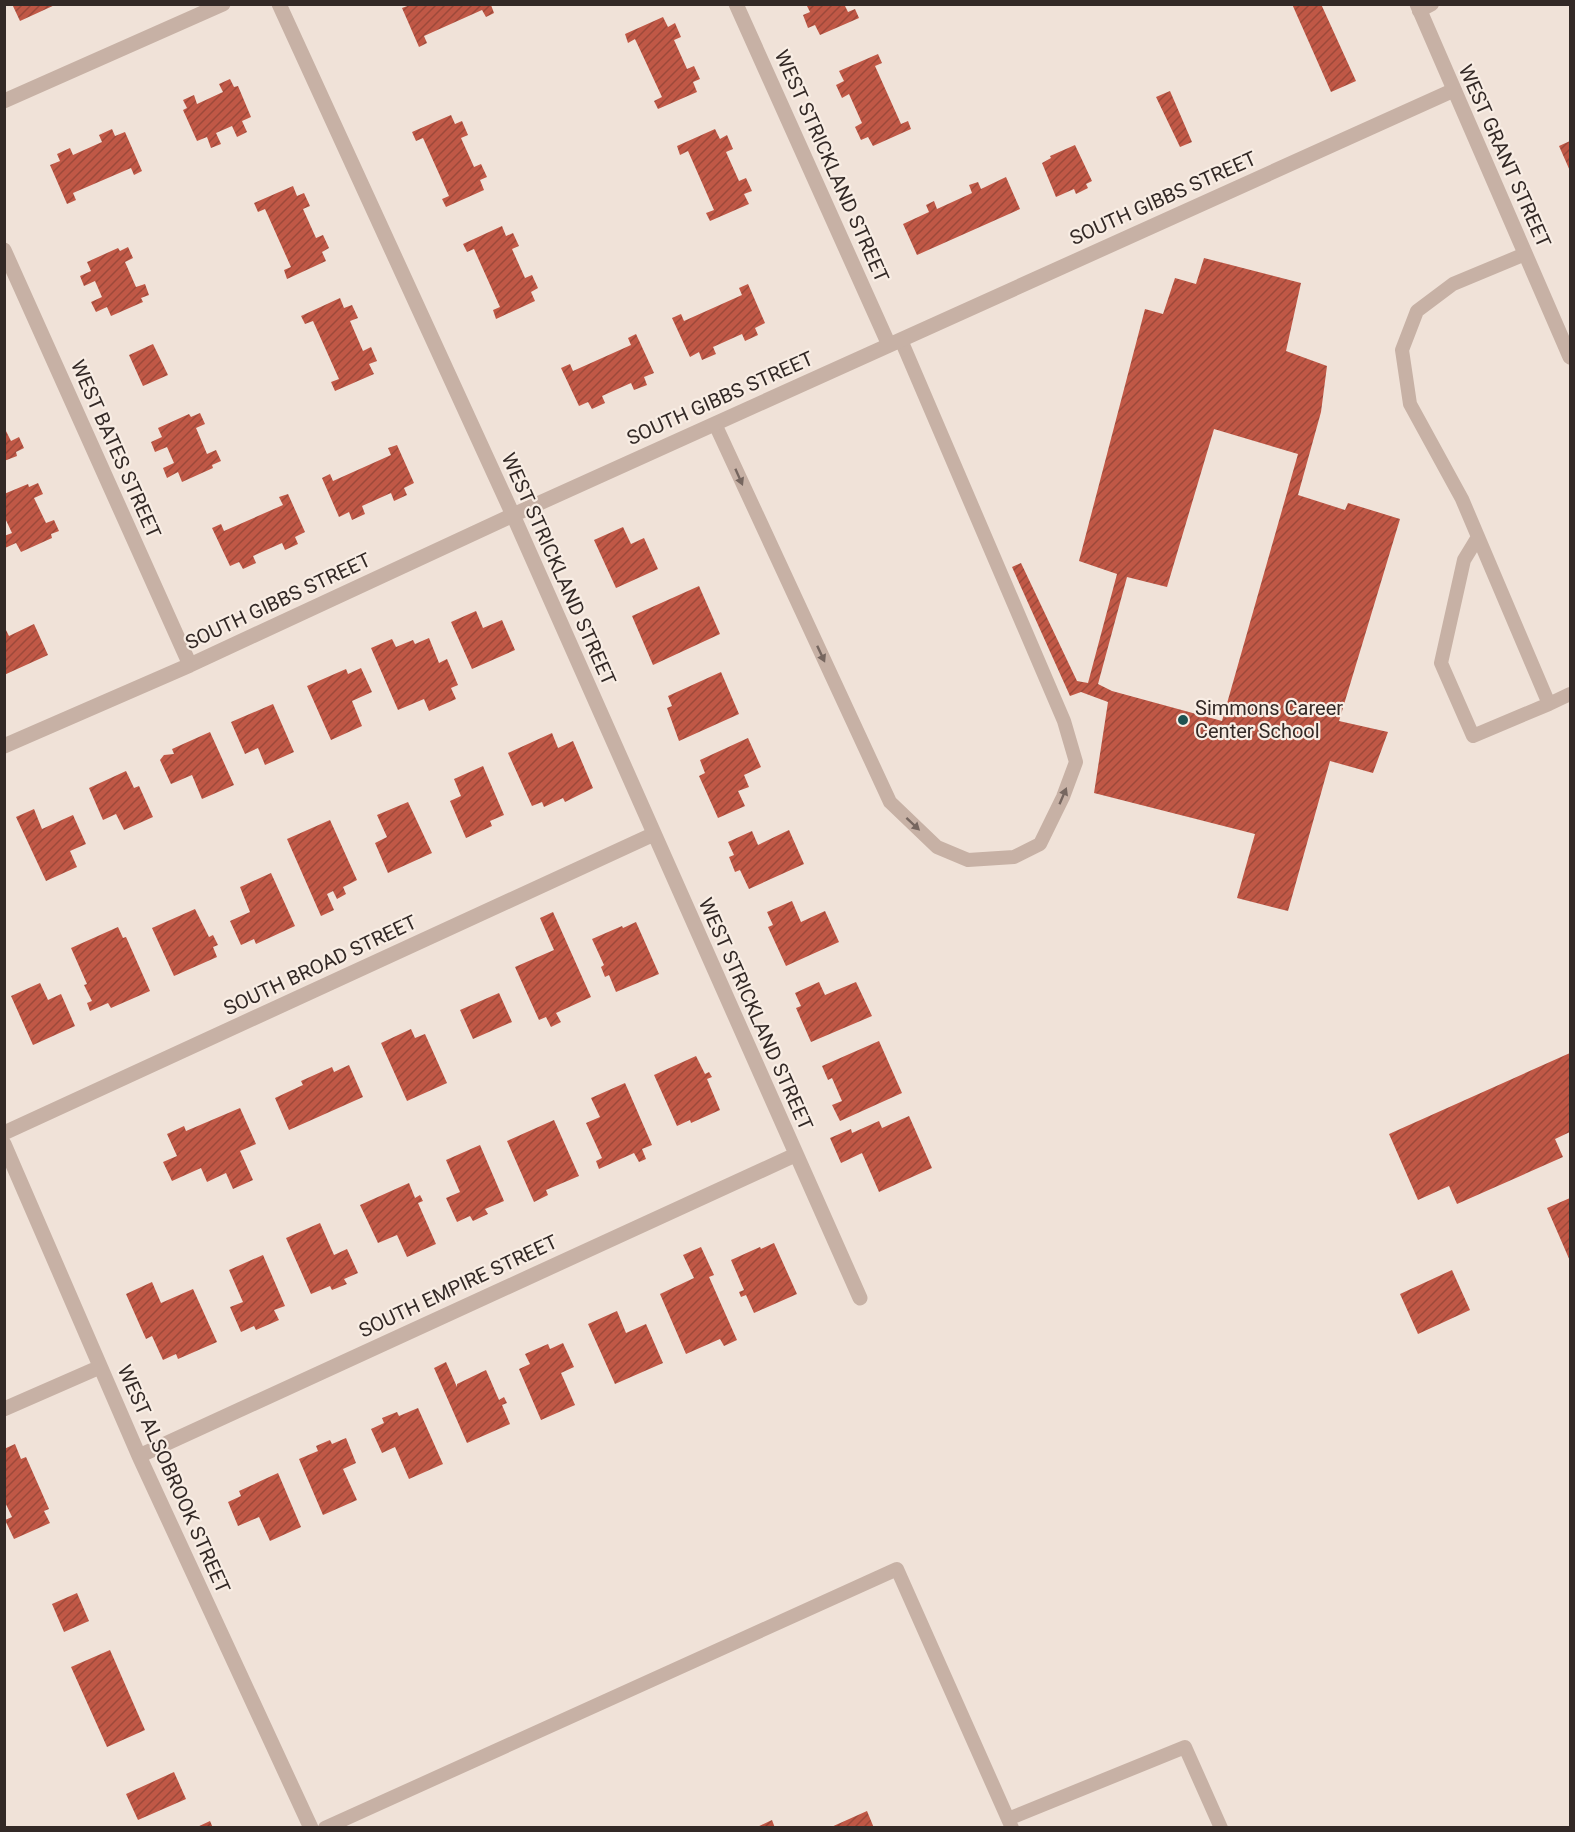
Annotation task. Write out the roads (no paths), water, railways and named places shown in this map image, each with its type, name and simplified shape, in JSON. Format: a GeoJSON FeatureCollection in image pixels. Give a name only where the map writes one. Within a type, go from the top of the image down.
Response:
{"type":"FeatureCollection","features":[{"type":"Feature","properties":{"kind":"street"},"geometry":{"type":"LineString","coordinates":[[4,101],[223,4]]}},
{"type":"Feature","properties":{"kind":"street","name":"WEST STRICKLAND STREET"},"geometry":{"type":"LineString","coordinates":[[279,4],[513,515],[795,1155]]}},
{"type":"Feature","properties":{"kind":"street","name":"WEST STRICKLAND STREET"},"geometry":{"type":"LineString","coordinates":[[736,4],[895,343]]}},
{"type":"Feature","properties":{"kind":"street","name":"WEST GRANT STREET"},"geometry":{"type":"LineString","coordinates":[[1423,7],[1454,90],[1570,357]]}},
{"type":"Feature","properties":{"kind":"street","name":"SOUTH GIBBS STREET"},"geometry":{"type":"LineString","coordinates":[[4,746],[190,665],[513,515],[1454,90]]}},
{"type":"Feature","properties":{"kind":"street","name":"WEST BATES STREET"},"geometry":{"type":"LineString","coordinates":[[4,250],[190,665]]}},
{"type":"Feature","properties":{"kind":"street","name":"SOUTH BROAD STREET"},"geometry":{"type":"LineString","coordinates":[[4,1133],[654,834]]}},
{"type":"Feature","properties":{"kind":"street","name":"WEST ALSOBROOK STREET"},"geometry":{"type":"LineString","coordinates":[[4,1144],[139,1456],[311,1827]]}},
{"type":"Feature","properties":{"kind":"street"},"geometry":{"type":"LineString","coordinates":[[795,1155],[860,1298]]}},
{"type":"Feature","properties":{"kind":"street","name":"SOUTH EMPIRE STREET"},"geometry":{"type":"LineString","coordinates":[[139,1456],[795,1155]]}},
{"type":"Feature","properties":{"kind":"street"},"geometry":{"type":"LineString","coordinates":[[4,1409],[100,1367]]}},
{"type":"Feature","properties":{"kind":"lane"},"geometry":{"type":"LineString","coordinates":[[1526,254],[1453,284],[1416,310],[1402,350],[1410,404],[1462,499],[1549,705]]}},
{"type":"Feature","properties":{"kind":"lane"},"geometry":{"type":"LineString","coordinates":[[715,424],[890,802],[938,847],[968,860],[1014,857],[1040,844],[1063,797],[1076,762],[1064,721],[895,343]]}},
{"type":"Feature","properties":{"kind":"lane"},"geometry":{"type":"LineString","coordinates":[[1478,537],[1464,560],[1441,663],[1473,736],[1570,694]]}},
{"type":"Feature","properties":{"kind":"lane"},"geometry":{"type":"LineString","coordinates":[[325,1827],[897,1569],[1010,1823],[1185,1747],[1221,1827]]}},
{"type":"Feature","properties":{"kind":"place","name":"Simmons Career Center School"},"geometry":{"type":"Point","coordinates":[1183,720]}}]}
